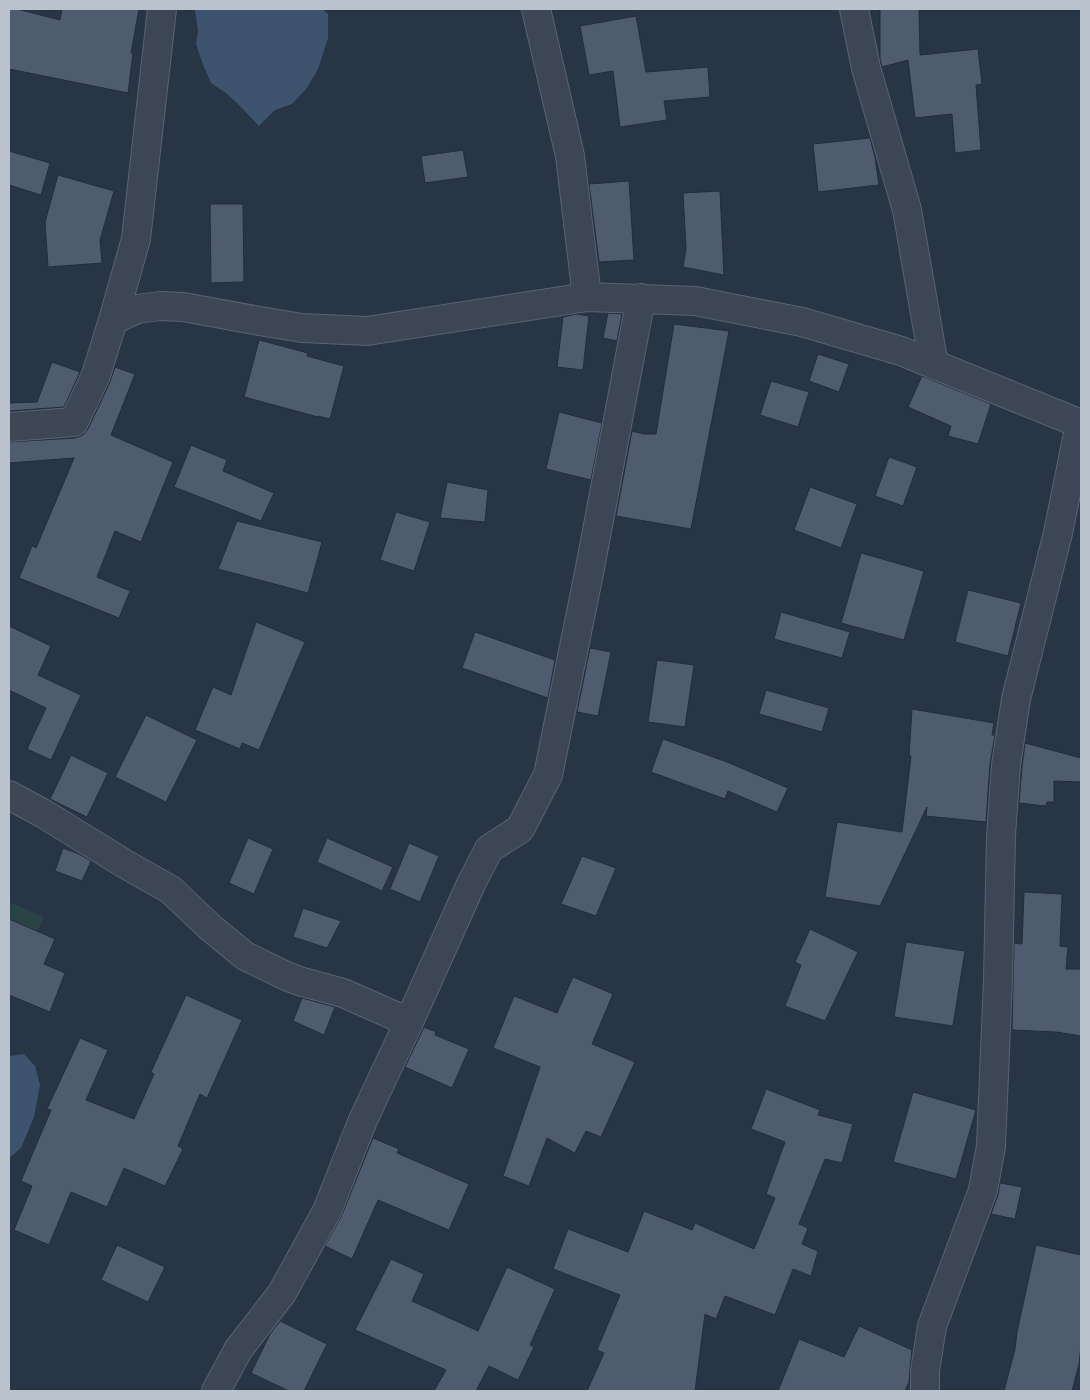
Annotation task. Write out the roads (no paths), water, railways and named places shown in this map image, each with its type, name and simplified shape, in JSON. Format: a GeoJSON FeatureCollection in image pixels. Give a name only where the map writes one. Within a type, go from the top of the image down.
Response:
{"type":"FeatureCollection","features":[{"type":"Feature","properties":{"kind":"street"},"geometry":{"type":"LineString","coordinates":[[9,427],[74,422],[96,375],[136,239],[162,9]]}},
{"type":"Feature","properties":{"kind":"street"},"geometry":{"type":"LineString","coordinates":[[536,9],[570,156],[587,297]]}},
{"type":"Feature","properties":{"kind":"street"},"geometry":{"type":"LineString","coordinates":[[854,9],[866,68],[907,210],[934,365]]}},
{"type":"Feature","properties":{"kind":"street"},"geometry":{"type":"LineString","coordinates":[[113,320],[137,309],[160,306],[183,307],[302,328],[367,331],[587,297],[695,301],[802,322],[901,351],[1081,424],[1058,532],[1016,698],[1006,765],[1001,836],[998,980],[991,1146],[983,1190],[932,1326],[925,1371],[925,1391]]}},
{"type":"Feature","properties":{"kind":"street"},"geometry":{"type":"LineString","coordinates":[[216,1391],[238,1350],[282,1292],[326,1211],[363,1120],[470,884],[490,849],[520,829],[548,775],[641,298]]}},
{"type":"Feature","properties":{"kind":"street"},"geometry":{"type":"LineString","coordinates":[[9,795],[171,890],[211,928],[245,956],[284,975],[343,993],[409,1022]]}},
{"type":"Feature","properties":{"kind":"water"},"geometry":{"type":"Polygon","coordinates":[[[195,9],[322,9],[328,14],[328,38],[318,69],[307,88],[292,104],[275,110],[259,126],[226,93],[211,83],[196,44],[198,32],[195,9]]]}},
{"type":"Feature","properties":{"kind":"water"},"geometry":{"type":"Polygon","coordinates":[[[24,1054],[35,1066],[40,1085],[34,1117],[21,1148],[9,1158],[9,1056],[24,1054]]]}}]}
